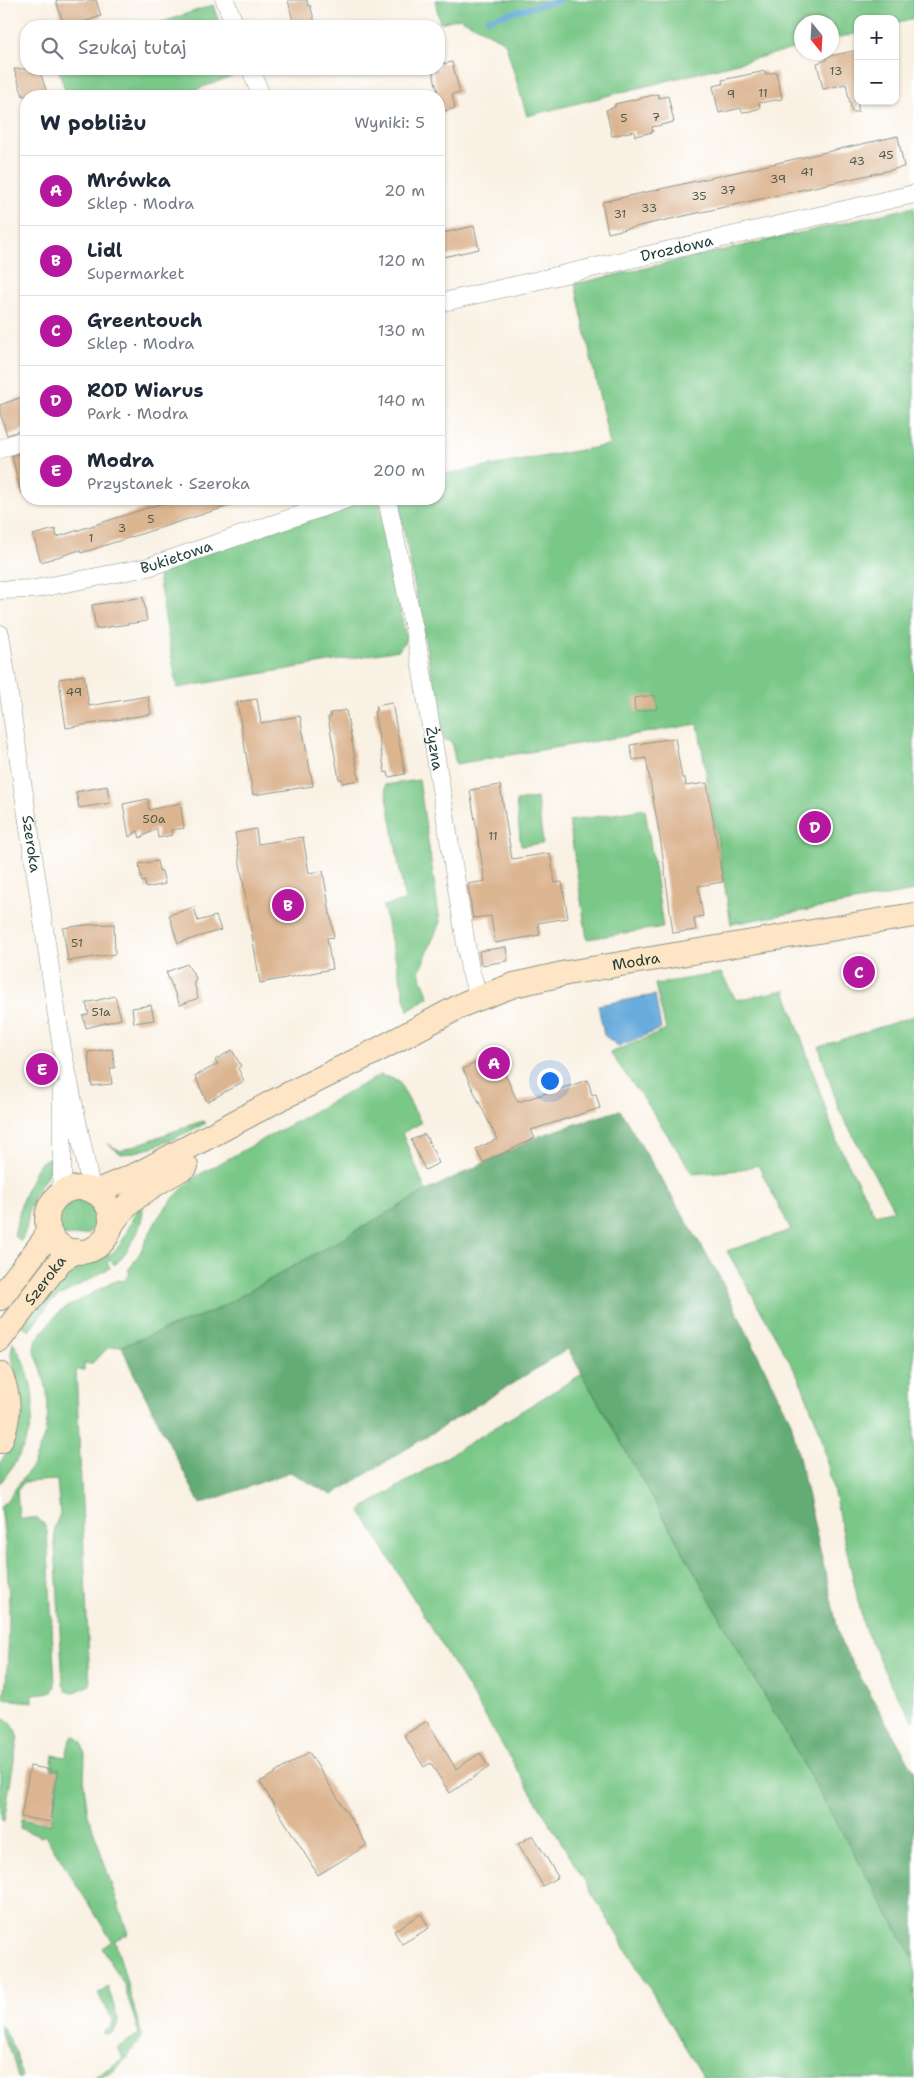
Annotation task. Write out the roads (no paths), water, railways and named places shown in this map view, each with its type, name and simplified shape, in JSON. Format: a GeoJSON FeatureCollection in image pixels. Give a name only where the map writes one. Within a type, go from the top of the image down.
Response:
{"type":"FeatureCollection","features":[{"type":"Feature","properties":{"kind":"street"},"geometry":{"type":"LineString","coordinates":[[224,0],[232,20]]}},
{"type":"Feature","properties":{"kind":"street"},"geometry":{"type":"LineString","coordinates":[[253,75],[259,90]]}},
{"type":"Feature","properties":{"kind":"street","name":"Drozdowa"},"geometry":{"type":"LineString","coordinates":[[445,302],[914,194]]}},
{"type":"Feature","properties":{"kind":"street"},"geometry":{"type":"LineString","coordinates":[[0,448],[20,441]]}},
{"type":"Feature","properties":{"kind":"street","name":"Bukietowa"},"geometry":{"type":"LineString","coordinates":[[0,590],[34,589],[148,567],[329,505]]}},
{"type":"Feature","properties":{"kind":"street","name":"Żyzna"},"geometry":{"type":"LineString","coordinates":[[388,505],[419,652],[470,969],[479,998]]}},
{"type":"Feature","properties":{"kind":"street","name":"Szeroka"},"geometry":{"type":"LineString","coordinates":[[0,634],[63,1055],[90,1185],[94,1192]]}},
{"type":"Feature","properties":{"kind":"street","name":"Modra"},"geometry":{"type":"LineString","coordinates":[[94,1192],[140,1173],[277,1100],[479,998],[514,985],[552,975],[914,915]]}},
{"type":"Feature","properties":{"kind":"street","name":"Modra"},"geometry":{"type":"LineString","coordinates":[[109,1230],[128,1205],[153,1185],[284,1112],[374,1052]]}},
{"type":"Feature","properties":{"kind":"street","name":"Szeroka"},"geometry":{"type":"LineString","coordinates":[[55,1198],[60,1191],[62,1181],[63,1055]]}},
{"type":"Feature","properties":{"kind":"street"},"geometry":{"type":"LineString","coordinates":[[75,1188],[84,1188],[94,1192],[104,1199],[108,1207],[111,1220],[109,1230],[102,1241],[95,1247],[76,1251],[65,1248],[57,1243],[48,1228],[47,1214],[55,1198],[62,1192],[75,1188]]}},
{"type":"Feature","properties":{"kind":"street","name":"Szeroka"},"geometry":{"type":"LineString","coordinates":[[0,1298],[42,1243],[48,1228]]}},
{"type":"Feature","properties":{"kind":"street","name":"Szeroka"},"geometry":{"type":"LineString","coordinates":[[0,1340],[61,1260],[76,1251]]}},
{"type":"Feature","properties":{"kind":"street"},"geometry":{"type":"LineString","coordinates":[[0,1374],[6,1391],[8,1405],[6,1426],[0,1441]]}},
{"type":"Feature","properties":{"kind":"water"},"geometry":{"type":"Polygon","coordinates":[[[655,995],[661,1029],[618,1046],[604,1035],[598,1005],[655,995]]]}},
{"type":"Feature","properties":{"kind":"waterway"},"geometry":{"type":"LineString","coordinates":[[487,19],[560,0]]}},
{"type":"Feature","properties":{"kind":"place","name":"ROD Wiarus"},"geometry":{"type":"Point","coordinates":[815,827]}},
{"type":"Feature","properties":{"kind":"place","name":"Lidl"},"geometry":{"type":"Point","coordinates":[288,905]}},
{"type":"Feature","properties":{"kind":"place","name":"Greentouch"},"geometry":{"type":"Point","coordinates":[859,972]}},
{"type":"Feature","properties":{"kind":"place","name":"Mrówka"},"geometry":{"type":"Point","coordinates":[494,1063]}},
{"type":"Feature","properties":{"kind":"place","name":"Modra"},"geometry":{"type":"Point","coordinates":[42,1069]}}]}
